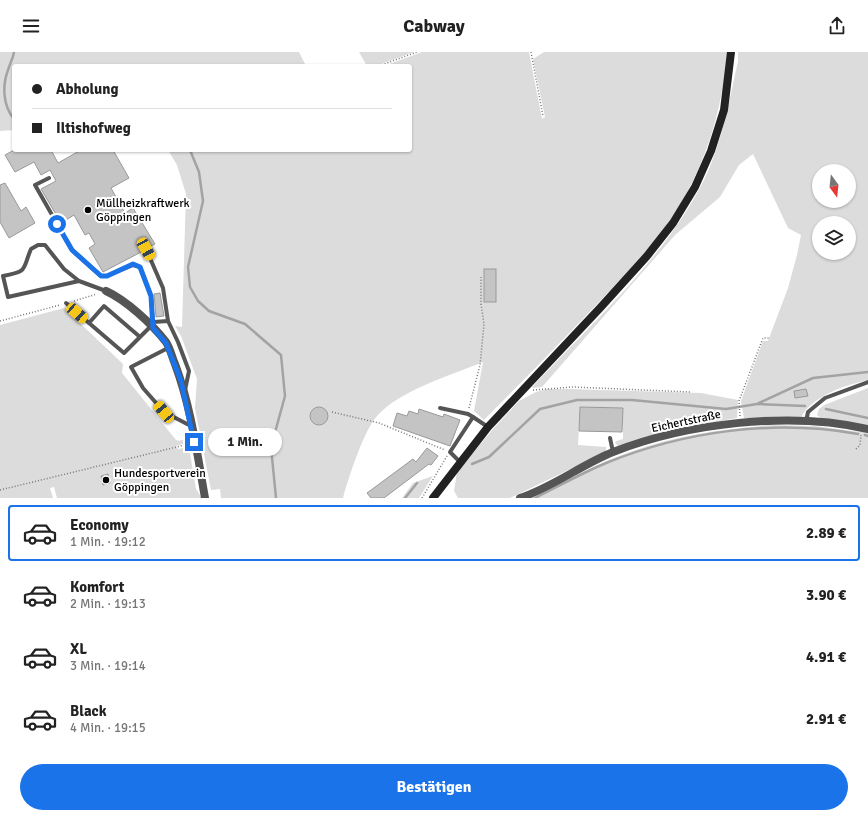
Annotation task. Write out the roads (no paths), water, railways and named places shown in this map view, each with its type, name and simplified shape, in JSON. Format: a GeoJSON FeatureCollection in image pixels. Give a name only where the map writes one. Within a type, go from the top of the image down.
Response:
{"type":"FeatureCollection","features":[{"type":"Feature","properties":{"kind":"main road"},"geometry":{"type":"LineString","coordinates":[[436,497],[460,462],[488,427],[631,273],[676,217],[695,186],[711,151],[724,110],[731,52]]}},
{"type":"Feature","properties":{"kind":"street"},"geometry":{"type":"LineString","coordinates":[[106,290],[117,296],[152,325],[166,343],[185,394],[205,498]]}},
{"type":"Feature","properties":{"kind":"street","name":"Eichertstraße"},"geometry":{"type":"LineString","coordinates":[[520,498],[613,452],[671,435],[718,425],[775,421],[806,422],[864,428]]}},
{"type":"Feature","properties":{"kind":"lane"},"geometry":{"type":"LineString","coordinates":[[50,178],[35,185],[72,250],[101,276],[107,276],[133,264],[140,267],[151,296],[152,325]]}},
{"type":"Feature","properties":{"kind":"lane"},"geometry":{"type":"LineString","coordinates":[[79,281],[8,297],[3,276],[19,273],[27,264],[31,249],[40,244],[48,246],[64,269],[79,281],[106,290]]}},
{"type":"Feature","properties":{"kind":"lane"},"geometry":{"type":"LineString","coordinates":[[146,249],[163,288],[168,321],[189,371],[185,394]]}},
{"type":"Feature","properties":{"kind":"lane"},"geometry":{"type":"LineString","coordinates":[[0,288],[6,287]]}},
{"type":"Feature","properties":{"kind":"lane"},"geometry":{"type":"LineString","coordinates":[[66,303],[124,353],[152,325],[168,321]]}},
{"type":"Feature","properties":{"kind":"lane"},"geometry":{"type":"LineString","coordinates":[[89,323],[104,306],[140,337]]}},
{"type":"Feature","properties":{"kind":"lane"},"geometry":{"type":"LineString","coordinates":[[168,348],[131,367],[143,388],[164,412],[192,426]]}},
{"type":"Feature","properties":{"kind":"lane"},"geometry":{"type":"LineString","coordinates":[[806,422],[808,412],[825,398],[868,382]]}},
{"type":"Feature","properties":{"kind":"lane"},"geometry":{"type":"LineString","coordinates":[[440,408],[468,414],[488,427]]}},
{"type":"Feature","properties":{"kind":"lane"},"geometry":{"type":"LineString","coordinates":[[460,462],[450,452],[473,416]]}},
{"type":"Feature","properties":{"kind":"lane"},"geometry":{"type":"LineString","coordinates":[[610,438],[613,452]]}},
{"type":"Feature","properties":{"kind":"waterway"},"geometry":{"type":"LineString","coordinates":[[12,116],[6,102],[4,89],[6,76],[14,52]]}},
{"type":"Feature","properties":{"kind":"waterway"},"geometry":{"type":"LineString","coordinates":[[191,152],[199,172],[203,201],[188,267],[190,287],[198,301],[209,311],[245,324],[281,355],[285,396],[271,447],[276,498]]}},
{"type":"Feature","properties":{"kind":"waterway"},"geometry":{"type":"LineString","coordinates":[[472,464],[489,457],[540,409],[577,400],[632,400],[726,409],[757,404],[813,378],[868,372]]}},
{"type":"Feature","properties":{"kind":"waterway"},"geometry":{"type":"LineString","coordinates":[[758,404],[805,406]]}},
{"type":"Feature","properties":{"kind":"waterway"},"geometry":{"type":"LineString","coordinates":[[826,409],[868,418]]}},
{"type":"Feature","properties":{"kind":"waterway"},"geometry":{"type":"LineString","coordinates":[[535,498],[606,463],[636,452],[698,436],[762,428],[794,428],[858,434]]}},
{"type":"Feature","properties":{"kind":"waterway"},"geometry":{"type":"LineString","coordinates":[[405,498],[417,483]]}},
{"type":"Feature","properties":{"kind":"place","name":"Müllheizkraftwerk Göppingen"},"geometry":{"type":"Point","coordinates":[88,210]}},
{"type":"Feature","properties":{"kind":"place","name":"Hundesportverein Göppingen"},"geometry":{"type":"Point","coordinates":[106,480]}}]}
